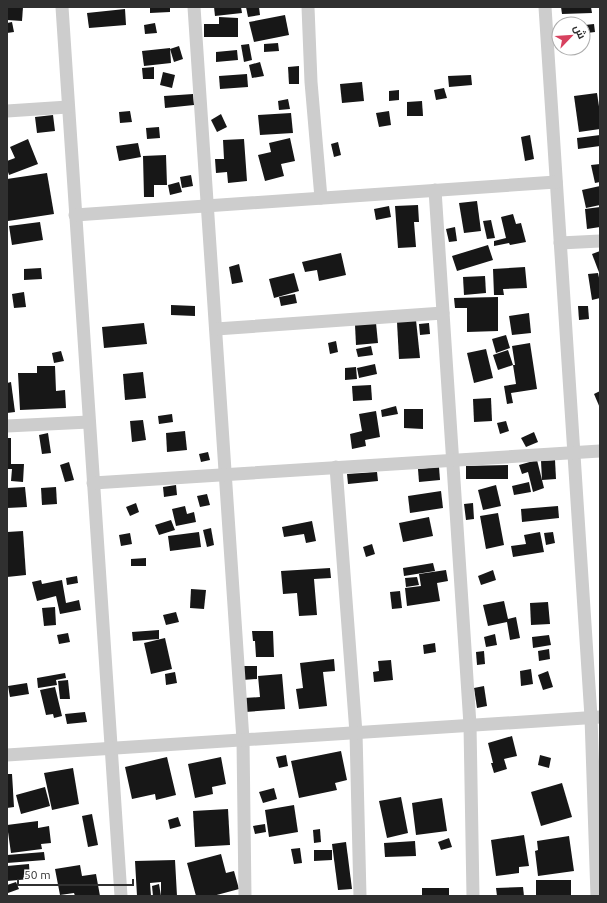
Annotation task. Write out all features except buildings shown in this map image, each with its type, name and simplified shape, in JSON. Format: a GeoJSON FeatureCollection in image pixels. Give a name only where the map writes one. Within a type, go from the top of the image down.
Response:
{"type":"FeatureCollection","features":[{"type":"Feature","properties":{"kind":"street"},"geometry":{"type":"LineString","coordinates":[[62,7],[121,896]]}},
{"type":"Feature","properties":{"kind":"street"},"geometry":{"type":"LineString","coordinates":[[194,7],[243,740],[245,896]]}},
{"type":"Feature","properties":{"kind":"street"},"geometry":{"type":"LineString","coordinates":[[308,7],[311,82],[321,198]]}},
{"type":"Feature","properties":{"kind":"street"},"geometry":{"type":"LineString","coordinates":[[545,7],[574,452],[595,717],[597,896]]}},
{"type":"Feature","properties":{"kind":"street"},"geometry":{"type":"LineString","coordinates":[[7,111],[68,106]]}},
{"type":"Feature","properties":{"kind":"street"},"geometry":{"type":"LineString","coordinates":[[75,215],[556,182]]}},
{"type":"Feature","properties":{"kind":"street"},"geometry":{"type":"LineString","coordinates":[[435,190],[470,725],[473,896]]}},
{"type":"Feature","properties":{"kind":"street"},"geometry":{"type":"LineString","coordinates":[[560,243],[600,240]]}},
{"type":"Feature","properties":{"kind":"street"},"geometry":{"type":"LineString","coordinates":[[216,329],[443,313]]}},
{"type":"Feature","properties":{"kind":"street"},"geometry":{"type":"LineString","coordinates":[[7,426],[89,422]]}},
{"type":"Feature","properties":{"kind":"street"},"geometry":{"type":"LineString","coordinates":[[93,483],[600,450]]}},
{"type":"Feature","properties":{"kind":"street"},"geometry":{"type":"LineString","coordinates":[[336,467],[356,732],[360,896]]}},
{"type":"Feature","properties":{"kind":"street"},"geometry":{"type":"LineString","coordinates":[[7,755],[595,717]]}}]}
